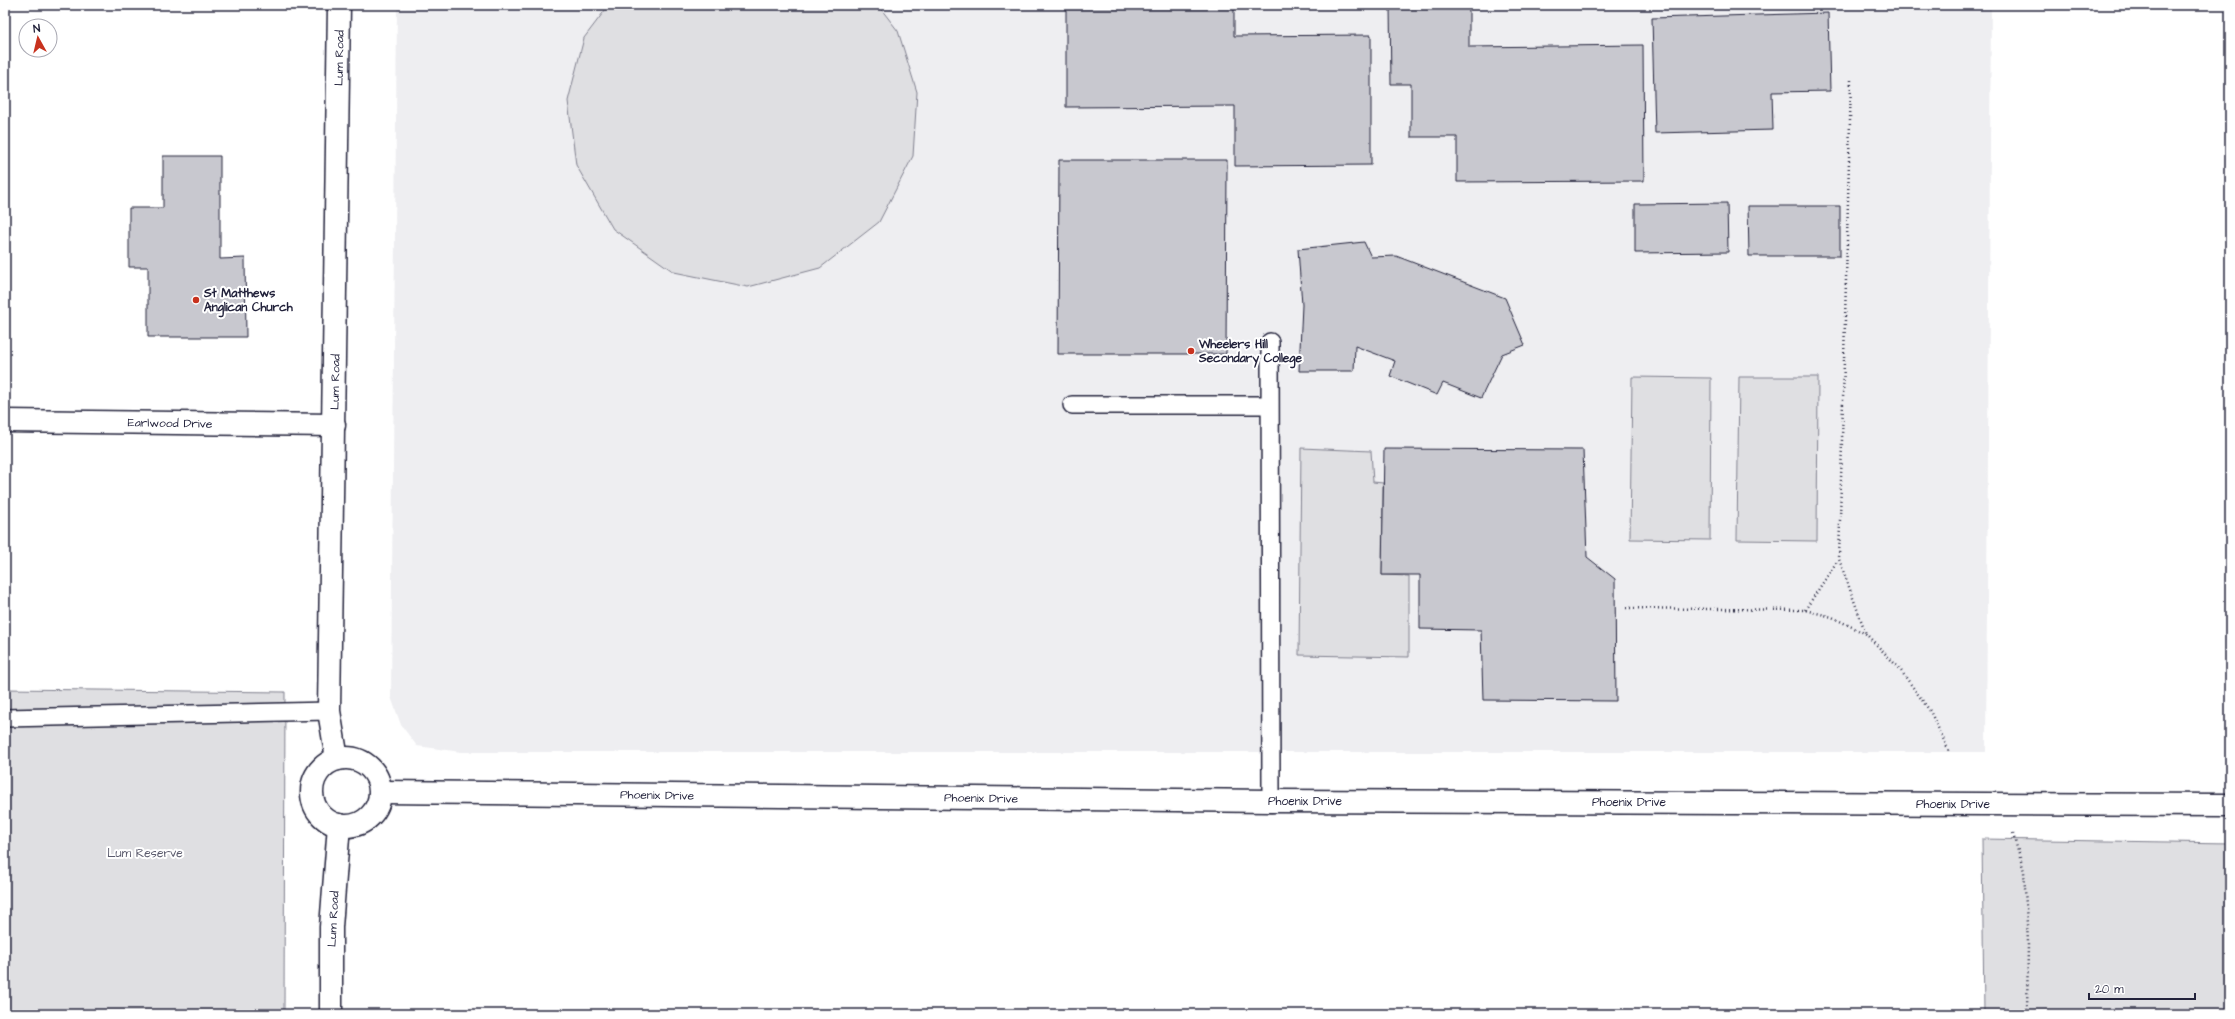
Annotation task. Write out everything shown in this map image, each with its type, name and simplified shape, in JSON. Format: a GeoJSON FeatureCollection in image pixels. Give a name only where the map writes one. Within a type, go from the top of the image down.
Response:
{"type":"FeatureCollection","features":[{"type":"Feature","properties":{"kind":"street","name":"Lum Road"},"geometry":{"type":"LineString","coordinates":[[337,759],[329,711],[339,5]]}},
{"type":"Feature","properties":{"kind":"street","name":"Earlwood Drive"},"geometry":{"type":"LineString","coordinates":[[5,421],[334,425]]}},
{"type":"Feature","properties":{"kind":"street"},"geometry":{"type":"LineString","coordinates":[[349,758],[361,761],[371,768],[377,778],[380,792],[378,804],[372,814],[363,821],[352,825],[339,825],[328,820],[320,813],[314,802],[312,793],[314,781],[320,771],[337,759],[349,758]]}},
{"type":"Feature","properties":{"kind":"street","name":"Phoenix Drive"},"geometry":{"type":"LineString","coordinates":[[380,792],[1271,800],[2230,806]]}},
{"type":"Feature","properties":{"kind":"street","name":"Lum Road"},"geometry":{"type":"LineString","coordinates":[[331,1014],[331,927],[339,825]]}},
{"type":"Feature","properties":{"kind":"lane"},"geometry":{"type":"LineString","coordinates":[[1270,342],[1271,800]]}},
{"type":"Feature","properties":{"kind":"lane"},"geometry":{"type":"LineString","coordinates":[[1072,405],[1269,405]]}},
{"type":"Feature","properties":{"kind":"lane"},"geometry":{"type":"LineString","coordinates":[[5,718],[329,711]]}},
{"type":"Feature","properties":{"kind":"path"},"geometry":{"type":"LineString","coordinates":[[1851,80],[1839,559],[1866,634]]}},
{"type":"Feature","properties":{"kind":"path"},"geometry":{"type":"LineString","coordinates":[[1805,610],[1839,559]]}},
{"type":"Feature","properties":{"kind":"path"},"geometry":{"type":"LineString","coordinates":[[1626,608],[1805,610],[1832,617],[1866,634],[1899,668],[1926,705],[1950,752]]}},
{"type":"Feature","properties":{"kind":"path"},"geometry":{"type":"LineString","coordinates":[[2004,804],[2024,871],[2028,942],[2027,1014]]}},
{"type":"Feature","properties":{"kind":"shaded area","name":"Wheelers Hill Secondary College"},"geometry":{"type":"Polygon","coordinates":[[[397,5],[1991,5],[1986,752],[461,752],[417,746],[401,725],[391,697],[397,5]]]}},
{"type":"Feature","properties":{"kind":"green space"},"geometry":{"type":"Polygon","coordinates":[[[609,5],[878,5],[898,31],[917,92],[913,156],[879,222],[820,268],[748,287],[674,272],[613,229],[576,165],[568,101],[584,38],[609,5]]]}},
{"type":"Feature","properties":{"kind":"green space"},"geometry":{"type":"Polygon","coordinates":[[[1632,377],[1711,378],[1710,540],[1630,539],[1632,377]]]}},
{"type":"Feature","properties":{"kind":"green space"},"geometry":{"type":"Polygon","coordinates":[[[1739,377],[1818,377],[1817,541],[1737,540],[1739,377]]]}},
{"type":"Feature","properties":{"kind":"green space"},"geometry":{"type":"Polygon","coordinates":[[[1301,448],[1371,451],[1373,482],[1383,483],[1382,575],[1409,576],[1409,657],[1299,655],[1301,448]]]}},
{"type":"Feature","properties":{"kind":"green space","name":"Lum Reserve"},"geometry":{"type":"Polygon","coordinates":[[[5,689],[285,692],[284,1014],[5,1014],[5,689]]]}},
{"type":"Feature","properties":{"kind":"green space"},"geometry":{"type":"Polygon","coordinates":[[[1982,839],[2230,843],[2230,1014],[1984,1014],[1982,839]]]}},
{"type":"Feature","properties":{"kind":"building"},"geometry":{"type":"Polygon","coordinates":[[[1066,5],[1234,5],[1234,36],[1371,35],[1371,165],[1235,166],[1235,106],[1066,107],[1066,5]]]}},
{"type":"Feature","properties":{"kind":"building"},"geometry":{"type":"Polygon","coordinates":[[[1390,5],[1469,5],[1469,47],[1643,45],[1644,181],[1457,182],[1457,137],[1411,137],[1411,84],[1391,84],[1390,5]]]}},
{"type":"Feature","properties":{"kind":"building"},"geometry":{"type":"Polygon","coordinates":[[[1828,13],[1830,91],[1772,92],[1773,130],[1655,133],[1652,18],[1828,13]]]}},
{"type":"Feature","properties":{"kind":"building"},"geometry":{"type":"Polygon","coordinates":[[[163,156],[220,156],[220,259],[245,258],[246,337],[148,337],[148,267],[129,267],[129,208],[163,208],[163,156]]]}},
{"type":"Feature","properties":{"kind":"building"},"geometry":{"type":"Polygon","coordinates":[[[1059,160],[1227,160],[1226,354],[1058,354],[1059,160]]]}},
{"type":"Feature","properties":{"kind":"building"},"geometry":{"type":"Polygon","coordinates":[[[1727,203],[1728,252],[1635,253],[1635,204],[1727,203]]]}},
{"type":"Feature","properties":{"kind":"building"},"geometry":{"type":"Polygon","coordinates":[[[1748,206],[1840,206],[1840,256],[1749,256],[1748,206]]]}},
{"type":"Feature","properties":{"kind":"building"},"geometry":{"type":"Polygon","coordinates":[[[1364,242],[1371,257],[1396,256],[1505,298],[1525,345],[1502,354],[1481,398],[1443,383],[1437,395],[1390,376],[1395,361],[1355,346],[1354,371],[1299,371],[1302,305],[1298,249],[1364,242]]]}},
{"type":"Feature","properties":{"kind":"building"},"geometry":{"type":"Polygon","coordinates":[[[1384,449],[1583,450],[1587,557],[1615,579],[1616,701],[1483,700],[1481,630],[1420,629],[1420,575],[1382,575],[1384,449]]]}},
{"type":"Feature","properties":{"kind":"place","name":"St Matthews Anglican Church"},"geometry":{"type":"Point","coordinates":[196,300]}},
{"type":"Feature","properties":{"kind":"place","name":"Wheelers Hill Secondary College"},"geometry":{"type":"Point","coordinates":[1191,351]}}]}
